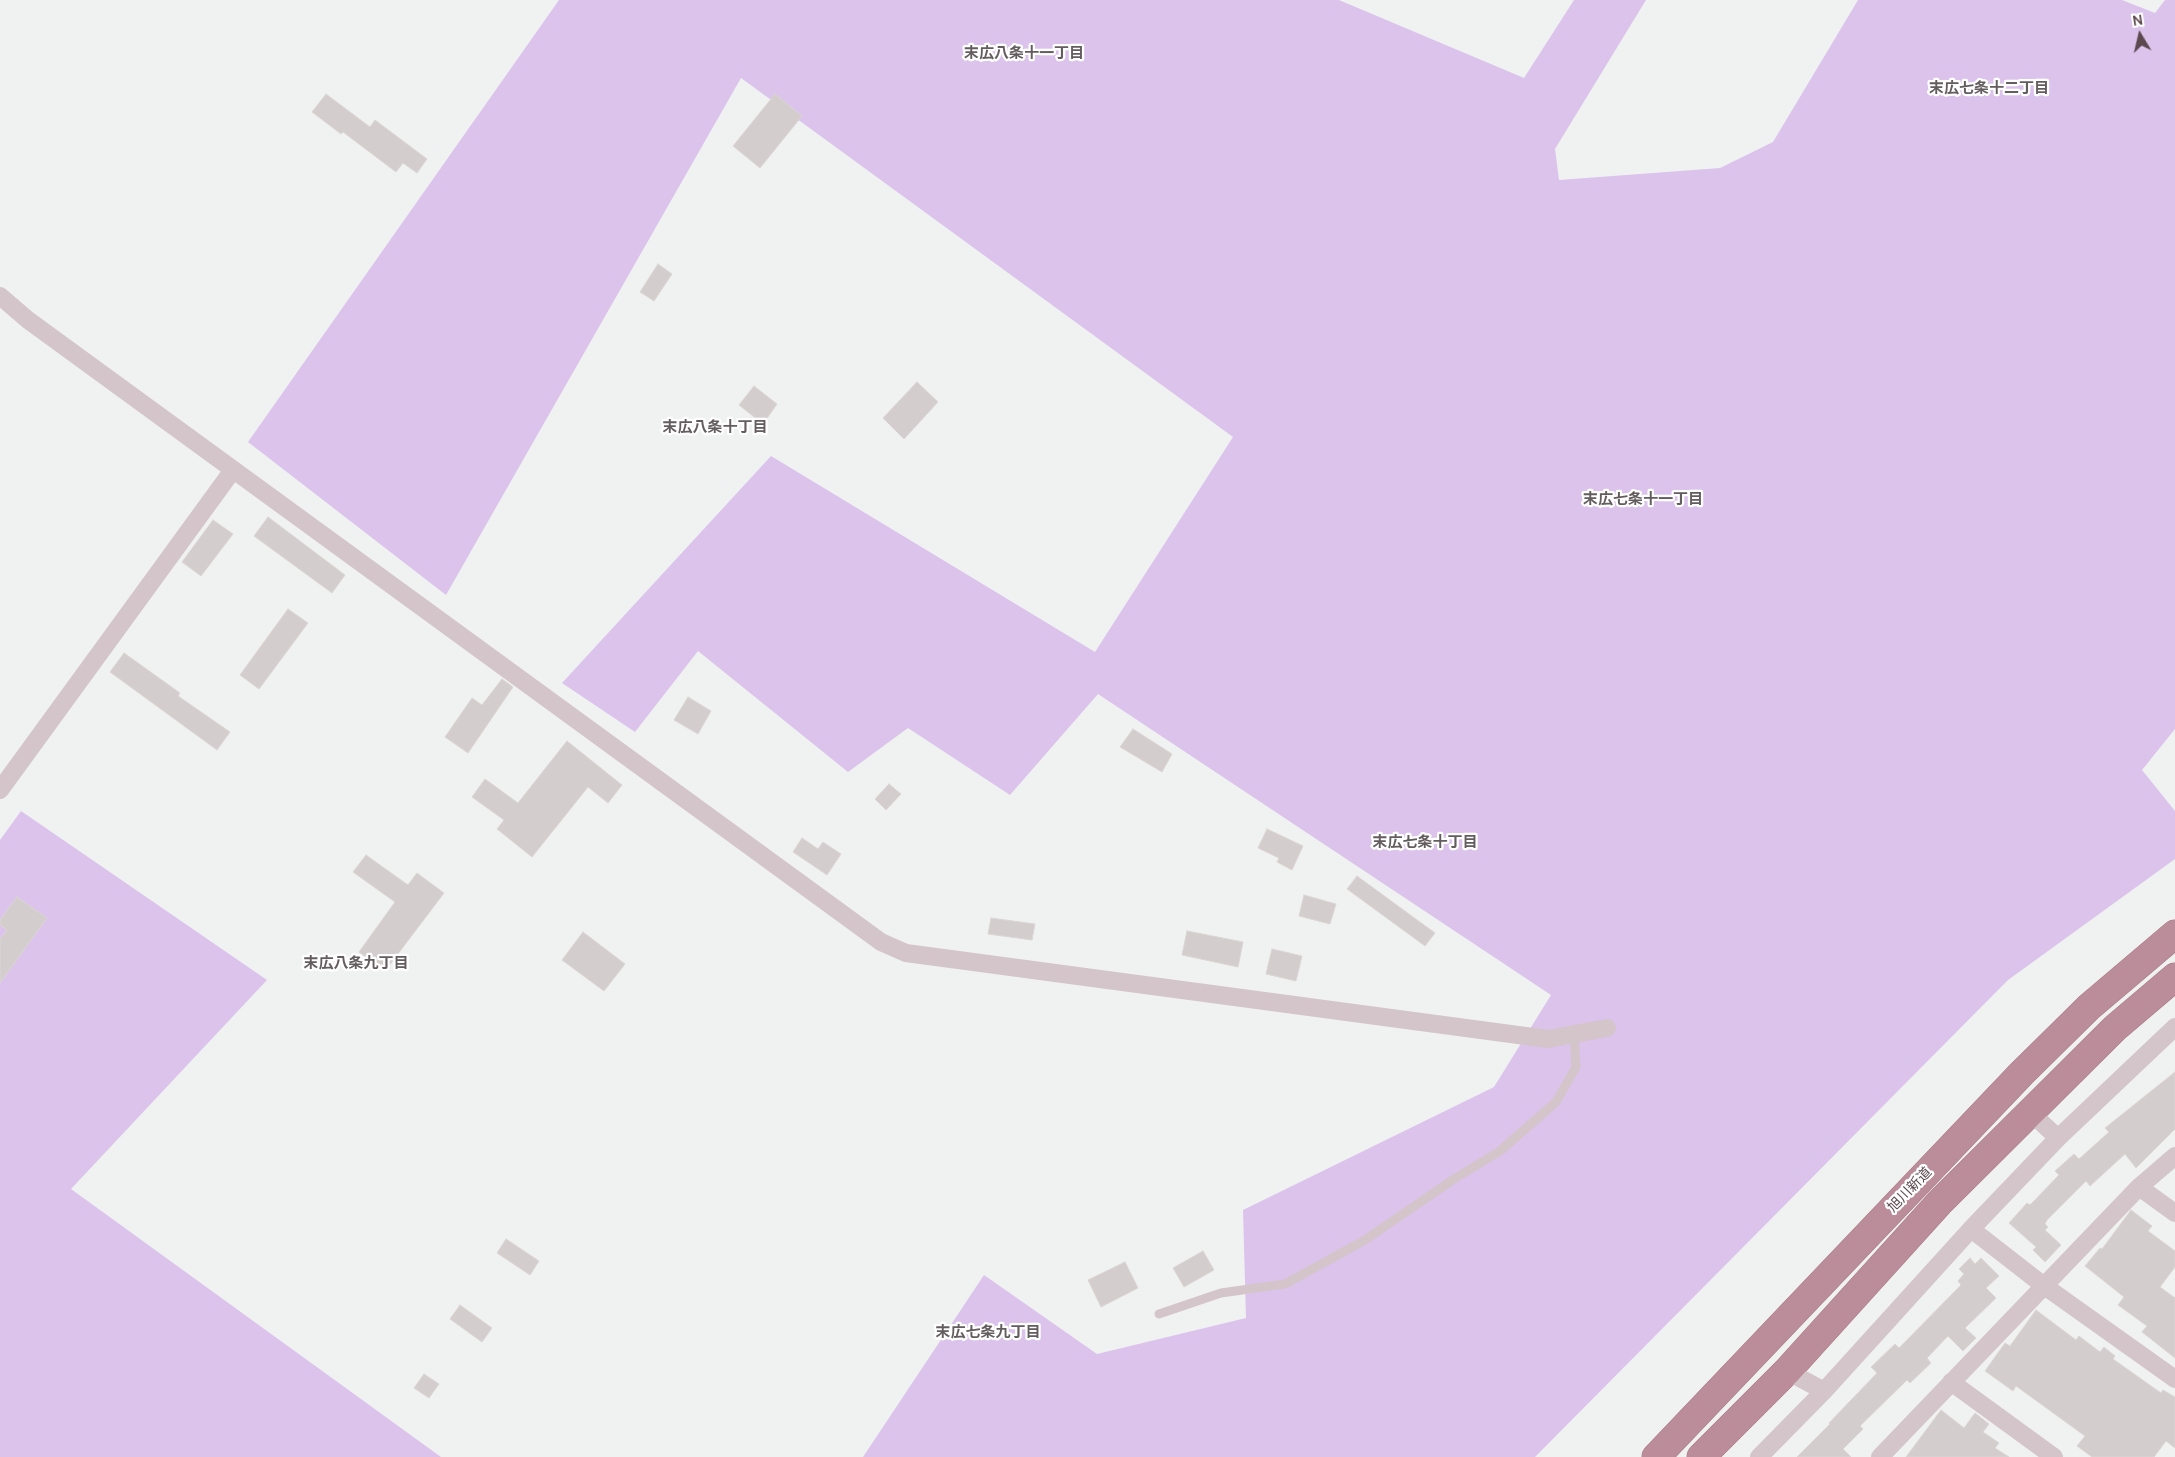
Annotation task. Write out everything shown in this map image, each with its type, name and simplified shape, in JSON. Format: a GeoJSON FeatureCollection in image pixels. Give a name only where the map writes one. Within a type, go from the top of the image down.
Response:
{"type":"FeatureCollection","features":[{"type":"Feature","properties":{"kind":"highway","name":"旭川新道"},"geometry":{"type":"LineString","coordinates":[[1656,1457],[2022,1073],[2089,1007],[2175,934]]}},
{"type":"Feature","properties":{"kind":"highway"},"geometry":{"type":"LineString","coordinates":[[1701,1457],[1787,1371],[1940,1202],[2029,1111],[2115,1028],[2175,976]]}},
{"type":"Feature","properties":{"kind":"street"},"geometry":{"type":"LineString","coordinates":[[0,296],[28,320],[881,942],[906,953],[1548,1039],[1607,1028]]}},
{"type":"Feature","properties":{"kind":"street"},"geometry":{"type":"LineString","coordinates":[[0,790],[233,470]]}},
{"type":"Feature","properties":{"kind":"street"},"geometry":{"type":"LineString","coordinates":[[1758,1457],[1824,1391],[1971,1229],[2058,1138],[2175,1027]]}},
{"type":"Feature","properties":{"kind":"street"},"geometry":{"type":"LineString","coordinates":[[2029,1111],[2058,1138]]}},
{"type":"Feature","properties":{"kind":"street"},"geometry":{"type":"LineString","coordinates":[[1880,1457],[2139,1187],[2175,1156]]}},
{"type":"Feature","properties":{"kind":"street"},"geometry":{"type":"LineString","coordinates":[[2139,1187],[2175,1214]]}},
{"type":"Feature","properties":{"kind":"street"},"geometry":{"type":"LineString","coordinates":[[1971,1229],[2043,1285],[2175,1379]]}},
{"type":"Feature","properties":{"kind":"street"},"geometry":{"type":"LineString","coordinates":[[1787,1371],[1824,1391]]}},
{"type":"Feature","properties":{"kind":"street"},"geometry":{"type":"LineString","coordinates":[[1951,1382],[2054,1457]]}},
{"type":"Feature","properties":{"kind":"lane"},"geometry":{"type":"LineString","coordinates":[[1159,1314],[1221,1293],[1285,1284],[1365,1240],[1454,1179],[1500,1151],[1556,1102],[1576,1067],[1574,1034]]}},
{"type":"Feature","properties":{"kind":"shaded area"},"geometry":{"type":"Polygon","coordinates":[[[559,0],[1339,0],[1524,78],[1574,0],[1646,0],[1555,149],[1559,180],[1720,168],[1773,142],[1858,0],[2122,0],[2155,13],[2165,0],[2175,0],[2175,729],[2142,770],[2175,811],[2175,859],[2008,980],[1535,1457],[863,1457],[984,1275],[1097,1354],[1246,1318],[1243,1210],[1494,1087],[1551,995],[1098,694],[1010,795],[908,728],[848,772],[698,651],[635,732],[562,683],[771,456],[1095,652],[1233,437],[741,78],[446,595],[248,442],[559,0]]]}},
{"type":"Feature","properties":{"kind":"shaded area"},"geometry":{"type":"Polygon","coordinates":[[[21,811],[267,980],[71,1189],[441,1457],[0,1457],[0,840],[21,811]]]}},
{"type":"Feature","properties":{"kind":"building"},"geometry":{"type":"Polygon","coordinates":[[[326,94],[370,127],[375,120],[427,159],[417,173],[403,163],[396,172],[343,132],[341,134],[312,112],[326,94]]]}},
{"type":"Feature","properties":{"kind":"building"},"geometry":{"type":"Polygon","coordinates":[[[775,94],[802,116],[760,168],[733,146],[775,94]]]}},
{"type":"Feature","properties":{"kind":"building"},"geometry":{"type":"Polygon","coordinates":[[[658,264],[672,274],[654,301],[640,292],[658,264]]]}},
{"type":"Feature","properties":{"kind":"building"},"geometry":{"type":"Polygon","coordinates":[[[917,382],[938,402],[904,439],[883,418],[917,382]]]}},
{"type":"Feature","properties":{"kind":"building"},"geometry":{"type":"Polygon","coordinates":[[[754,386],[777,404],[763,424],[739,405],[754,386]]]}},
{"type":"Feature","properties":{"kind":"building"},"geometry":{"type":"Polygon","coordinates":[[[268,517],[345,575],[332,593],[254,536],[268,517]]]}},
{"type":"Feature","properties":{"kind":"building"},"geometry":{"type":"Polygon","coordinates":[[[213,520],[233,534],[201,576],[182,562],[213,520]]]}},
{"type":"Feature","properties":{"kind":"building"},"geometry":{"type":"Polygon","coordinates":[[[288,609],[308,623],[259,689],[240,675],[288,609]]]}},
{"type":"Feature","properties":{"kind":"building"},"geometry":{"type":"Polygon","coordinates":[[[124,653],[180,693],[178,696],[230,732],[217,750],[110,672],[124,653]]]}},
{"type":"Feature","properties":{"kind":"building"},"geometry":{"type":"Polygon","coordinates":[[[502,679],[513,687],[468,753],[445,737],[472,698],[482,705],[502,679]]]}},
{"type":"Feature","properties":{"kind":"building"},"geometry":{"type":"Polygon","coordinates":[[[688,697],[711,711],[698,734],[674,720],[688,697]]]}},
{"type":"Feature","properties":{"kind":"building"},"geometry":{"type":"Polygon","coordinates":[[[1133,729],[1172,754],[1162,772],[1120,747],[1133,729]]]}},
{"type":"Feature","properties":{"kind":"building"},"geometry":{"type":"Polygon","coordinates":[[[567,741],[622,785],[608,803],[588,787],[532,857],[497,829],[504,820],[472,797],[485,779],[518,803],[567,741]]]}},
{"type":"Feature","properties":{"kind":"building"},"geometry":{"type":"Polygon","coordinates":[[[889,784],[901,794],[886,810],[875,799],[889,784]]]}},
{"type":"Feature","properties":{"kind":"building"},"geometry":{"type":"Polygon","coordinates":[[[1267,829],[1303,846],[1292,870],[1277,862],[1279,858],[1258,848],[1267,829]]]}},
{"type":"Feature","properties":{"kind":"building"},"geometry":{"type":"Polygon","coordinates":[[[802,838],[818,849],[823,842],[841,854],[827,875],[793,852],[802,838]]]}},
{"type":"Feature","properties":{"kind":"building"},"geometry":{"type":"Polygon","coordinates":[[[366,855],[408,885],[417,873],[444,893],[385,971],[359,952],[395,902],[353,872],[366,855]]]}},
{"type":"Feature","properties":{"kind":"building"},"geometry":{"type":"Polygon","coordinates":[[[1357,876],[1435,933],[1425,946],[1347,889],[1357,876]]]}},
{"type":"Feature","properties":{"kind":"building"},"geometry":{"type":"Polygon","coordinates":[[[1304,895],[1336,904],[1330,924],[1299,916],[1304,895]]]}},
{"type":"Feature","properties":{"kind":"building"},"geometry":{"type":"Polygon","coordinates":[[[17,897],[47,918],[0,983],[0,939],[7,930],[0,925],[0,920],[17,897]]]}},
{"type":"Feature","properties":{"kind":"building"},"geometry":{"type":"Polygon","coordinates":[[[991,918],[1035,924],[1032,940],[988,934],[991,918]]]}},
{"type":"Feature","properties":{"kind":"building"},"geometry":{"type":"Polygon","coordinates":[[[1187,931],[1243,942],[1238,967],[1182,955],[1187,931]]]}},
{"type":"Feature","properties":{"kind":"building"},"geometry":{"type":"Polygon","coordinates":[[[583,932],[625,964],[604,991],[562,960],[583,932]]]}},
{"type":"Feature","properties":{"kind":"building"},"geometry":{"type":"Polygon","coordinates":[[[1272,949],[1302,956],[1296,981],[1266,974],[1272,949]]]}},
{"type":"Feature","properties":{"kind":"building"},"geometry":{"type":"Polygon","coordinates":[[[2175,1072],[2175,1129],[2136,1168],[2125,1154],[2090,1186],[2086,1181],[2047,1220],[2045,1224],[2048,1227],[2045,1230],[2061,1245],[2045,1262],[2033,1250],[2036,1247],[2009,1223],[2027,1203],[2030,1205],[2059,1175],[2055,1171],[2074,1154],[2079,1159],[2109,1132],[2105,1128],[2175,1072]]]}},
{"type":"Feature","properties":{"kind":"building"},"geometry":{"type":"Polygon","coordinates":[[[2131,1210],[2152,1226],[2148,1231],[2175,1251],[2175,1267],[2160,1287],[2175,1298],[2175,1358],[2142,1332],[2147,1326],[2118,1305],[2124,1297],[2085,1266],[2100,1248],[2102,1249],[2131,1210]]]}},
{"type":"Feature","properties":{"kind":"building"},"geometry":{"type":"Polygon","coordinates":[[[506,1239],[539,1261],[530,1275],[497,1253],[506,1239]]]}},
{"type":"Feature","properties":{"kind":"building"},"geometry":{"type":"Polygon","coordinates":[[[1203,1251],[1214,1270],[1184,1287],[1173,1268],[1203,1251]]]}},
{"type":"Feature","properties":{"kind":"building"},"geometry":{"type":"Polygon","coordinates":[[[1970,1258],[1975,1264],[1981,1258],[1999,1276],[1986,1288],[1996,1298],[1965,1328],[1976,1338],[1963,1351],[1948,1336],[1927,1358],[1931,1363],[1910,1383],[1907,1380],[1860,1426],[1863,1429],[1843,1449],[1851,1457],[1797,1457],[1877,1373],[1871,1367],[1895,1344],[1899,1348],[1961,1285],[1958,1281],[1964,1274],[1959,1269],[1970,1258]]]}},
{"type":"Feature","properties":{"kind":"building"},"geometry":{"type":"Polygon","coordinates":[[[1125,1262],[1138,1288],[1101,1307],[1088,1280],[1125,1262]]]}},
{"type":"Feature","properties":{"kind":"building"},"geometry":{"type":"Polygon","coordinates":[[[460,1305],[492,1328],[482,1342],[450,1319],[460,1305]]]}},
{"type":"Feature","properties":{"kind":"building"},"geometry":{"type":"Polygon","coordinates":[[[2036,1310],[2076,1340],[2079,1336],[2100,1352],[2104,1347],[2115,1356],[2113,1359],[2161,1393],[2163,1390],[2175,1397],[2175,1448],[2166,1441],[2154,1457],[2092,1457],[2077,1446],[2085,1436],[2016,1386],[2013,1391],[1985,1371],[2005,1343],[2010,1346],[2036,1310]]]}},
{"type":"Feature","properties":{"kind":"building"},"geometry":{"type":"Polygon","coordinates":[[[424,1374],[439,1384],[429,1398],[414,1388],[424,1374]]]}},
{"type":"Feature","properties":{"kind":"building"},"geometry":{"type":"Polygon","coordinates":[[[1941,1410],[1964,1428],[1975,1413],[1989,1424],[1983,1432],[1999,1443],[1995,1448],[2009,1457],[1906,1457],[1941,1410]]]}},
{"type":"Feature","properties":{"kind":"district","name":"末広八条十一丁目"},"geometry":{"type":"Point","coordinates":[1024,54]}},
{"type":"Feature","properties":{"kind":"district","name":"末広七条十二丁目"},"geometry":{"type":"Point","coordinates":[1989,89]}},
{"type":"Feature","properties":{"kind":"district","name":"末広八条十丁目"},"geometry":{"type":"Point","coordinates":[715,428]}},
{"type":"Feature","properties":{"kind":"district","name":"末広七条十一丁目"},"geometry":{"type":"Point","coordinates":[1643,500]}},
{"type":"Feature","properties":{"kind":"district","name":"末広七条十丁目"},"geometry":{"type":"Point","coordinates":[1425,843]}},
{"type":"Feature","properties":{"kind":"district","name":"末広八条九丁目"},"geometry":{"type":"Point","coordinates":[356,964]}},
{"type":"Feature","properties":{"kind":"district","name":"末広七条九丁目"},"geometry":{"type":"Point","coordinates":[988,1333]}}]}
